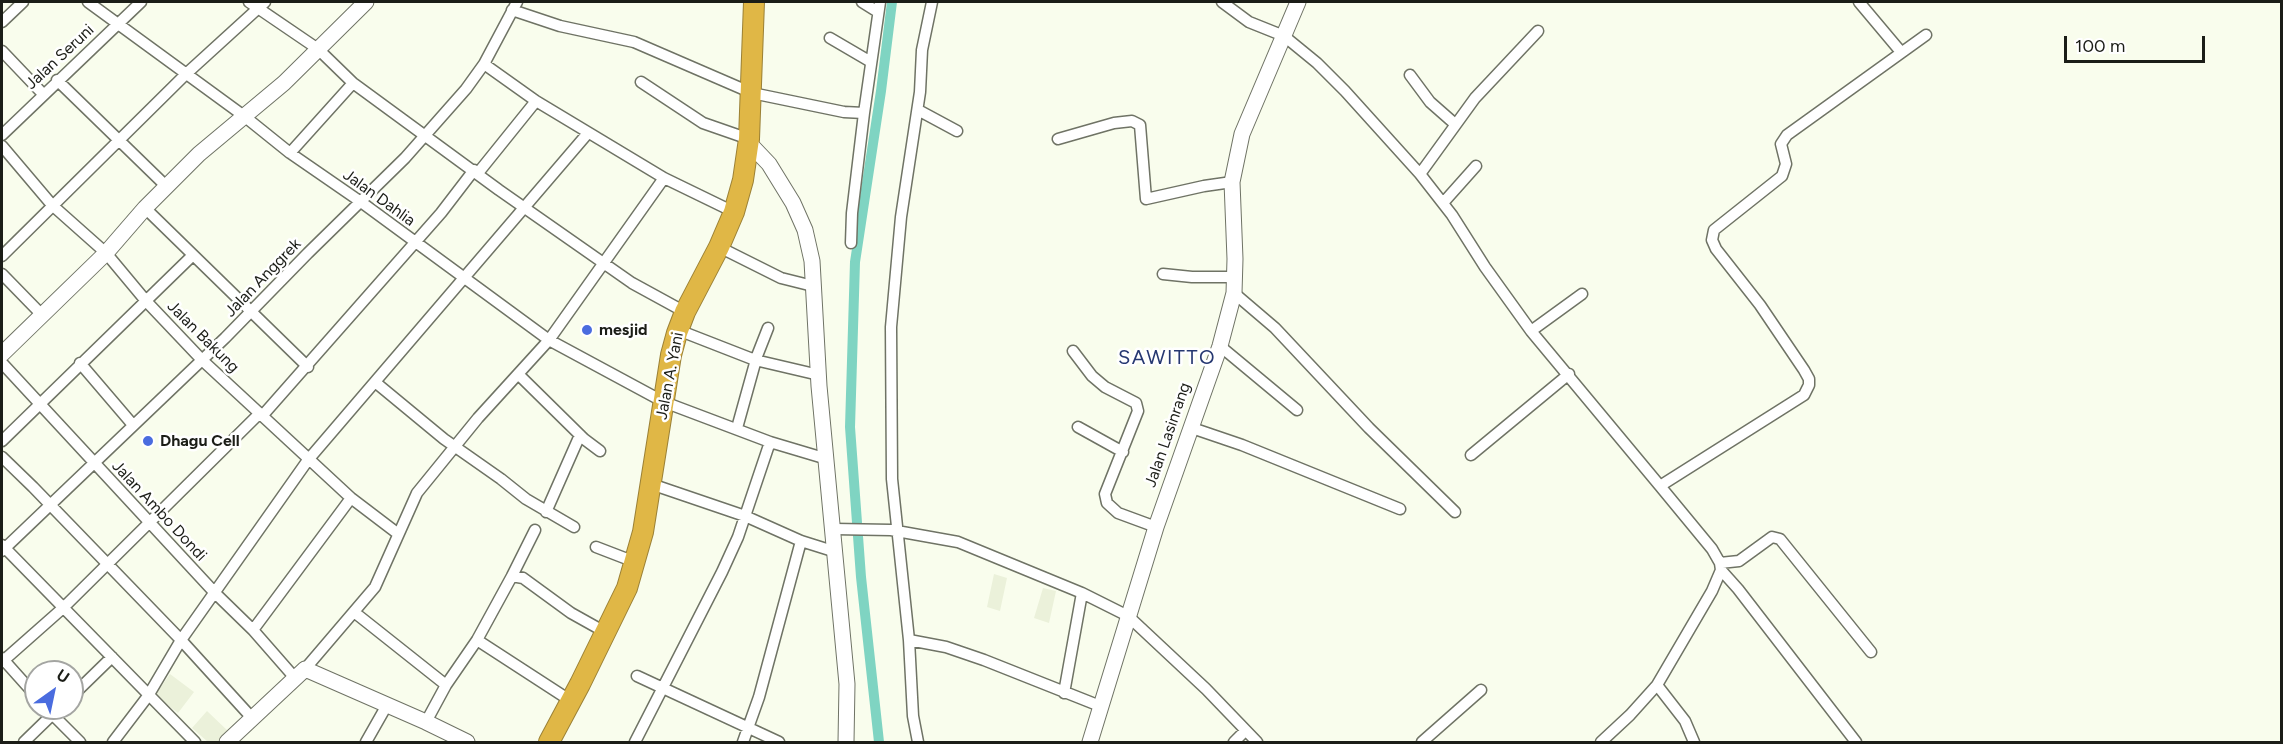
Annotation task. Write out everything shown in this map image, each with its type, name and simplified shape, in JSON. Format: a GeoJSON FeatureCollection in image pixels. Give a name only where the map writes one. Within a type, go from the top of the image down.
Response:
{"type":"FeatureCollection","features":[{"type":"Feature","properties":{"kind":"highway","name":"Jalan A. Yani"},"geometry":{"type":"LineString","coordinates":[[549,742],[572,701],[627,588],[643,532],[671,355],[682,321],[734,212],[743,180],[749,141],[752,93],[754,2]]}},
{"type":"Feature","properties":{"kind":"street"},"geometry":{"type":"LineString","coordinates":[[2,22],[23,2]]}},
{"type":"Feature","properties":{"kind":"street","name":"Jalan Dahlia"},"geometry":{"type":"LineString","coordinates":[[88,2],[244,116],[290,153],[362,202],[549,340],[664,402],[770,442],[827,459]]}},
{"type":"Feature","properties":{"kind":"street","name":"Jalan Seruni"},"geometry":{"type":"LineString","coordinates":[[2,135],[141,2]]}},
{"type":"Feature","properties":{"kind":"street"},"geometry":{"type":"LineString","coordinates":[[2,354],[106,253],[166,186],[213,141],[285,83],[366,2]]}},
{"type":"Feature","properties":{"kind":"street"},"geometry":{"type":"LineString","coordinates":[[850,243],[864,113],[879,7],[862,2]]}},
{"type":"Feature","properties":{"kind":"street"},"geometry":{"type":"LineString","coordinates":[[918,742],[913,716],[909,640],[894,530],[891,327],[902,217],[918,110],[922,50],[932,2]]}},
{"type":"Feature","properties":{"kind":"street"},"geometry":{"type":"LineString","coordinates":[[1222,2],[1249,22],[1284,36],[1317,63],[1346,91],[1420,174],[1443,203],[1531,331],[1712,549],[1720,567],[1856,742]]}},
{"type":"Feature","properties":{"kind":"street","name":"Jalan Lasinrang"},"geometry":{"type":"LineString","coordinates":[[1090,742],[1156,527],[1220,346],[1234,293],[1232,182],[1245,125],[1298,2]]}},
{"type":"Feature","properties":{"kind":"street"},"geometry":{"type":"LineString","coordinates":[[1859,2],[1901,52]]}},
{"type":"Feature","properties":{"kind":"street"},"geometry":{"type":"LineString","coordinates":[[2,256],[257,4],[318,50],[353,83],[425,137],[682,321],[755,360],[819,375]]}},
{"type":"Feature","properties":{"kind":"street"},"geometry":{"type":"LineString","coordinates":[[515,6],[560,26],[633,42],[752,93],[844,112],[864,113]]}},
{"type":"Feature","properties":{"kind":"street","name":"Jalan Anggrek"},"geometry":{"type":"LineString","coordinates":[[3,548],[202,360],[425,137],[484,64],[515,6]]}},
{"type":"Feature","properties":{"kind":"street"},"geometry":{"type":"LineString","coordinates":[[1420,174],[1475,98],[1538,31]]}},
{"type":"Feature","properties":{"kind":"street"},"geometry":{"type":"LineString","coordinates":[[1660,486],[1804,395],[1807,390],[1809,379],[1804,370],[1760,305],[1716,249],[1712,235],[1718,226],[1782,176],[1786,164],[1781,144],[1787,135],[1926,35]]}},
{"type":"Feature","properties":{"kind":"street"},"geometry":{"type":"LineString","coordinates":[[830,38],[871,62]]}},
{"type":"Feature","properties":{"kind":"street"},"geometry":{"type":"LineString","coordinates":[[2,51],[43,94]]}},
{"type":"Feature","properties":{"kind":"street"},"geometry":{"type":"LineString","coordinates":[[484,64],[536,101],[664,178],[734,212]]}},
{"type":"Feature","properties":{"kind":"street"},"geometry":{"type":"LineString","coordinates":[[1410,75],[1430,102],[1455,124]]}},
{"type":"Feature","properties":{"kind":"street"},"geometry":{"type":"LineString","coordinates":[[57,80],[166,186]]}},
{"type":"Feature","properties":{"kind":"street"},"geometry":{"type":"LineString","coordinates":[[641,82],[666,96],[703,123],[749,141],[776,173],[799,216],[808,240],[812,261],[827,459],[838,529],[836,552],[847,684],[846,742]]}},
{"type":"Feature","properties":{"kind":"street"},"geometry":{"type":"LineString","coordinates":[[290,153],[353,83]]}},
{"type":"Feature","properties":{"kind":"street"},"geometry":{"type":"LineString","coordinates":[[24,683],[2,660],[63,608],[308,367],[536,101]]}},
{"type":"Feature","properties":{"kind":"street"},"geometry":{"type":"LineString","coordinates":[[918,110],[957,131]]}},
{"type":"Feature","properties":{"kind":"street"},"geometry":{"type":"LineString","coordinates":[[1058,139],[1114,123],[1132,121],[1140,125],[1146,199],[1232,182]]}},
{"type":"Feature","properties":{"kind":"street"},"geometry":{"type":"LineString","coordinates":[[113,742],[148,696],[181,640],[308,460],[588,133]]}},
{"type":"Feature","properties":{"kind":"street","name":"Jalan Bakung"},"geometry":{"type":"LineString","coordinates":[[2,146],[52,205],[106,253],[146,301],[202,360],[262,414],[308,460],[351,498],[397,533]]}},
{"type":"Feature","properties":{"kind":"street"},"geometry":{"type":"LineString","coordinates":[[1443,203],[1476,166]]}},
{"type":"Feature","properties":{"kind":"street"},"geometry":{"type":"LineString","coordinates":[[227,742],[300,674],[369,596],[380,577],[397,533],[417,493],[454,446],[549,340],[664,178]]}},
{"type":"Feature","properties":{"kind":"street"},"geometry":{"type":"LineString","coordinates":[[145,208],[308,367]]}},
{"type":"Feature","properties":{"kind":"street"},"geometry":{"type":"LineString","coordinates":[[719,247],[781,278],[813,286]]}},
{"type":"Feature","properties":{"kind":"street"},"geometry":{"type":"LineString","coordinates":[[2,441],[192,256]]}},
{"type":"Feature","properties":{"kind":"street"},"geometry":{"type":"LineString","coordinates":[[2,274],[42,315]]}},
{"type":"Feature","properties":{"kind":"street"},"geometry":{"type":"LineString","coordinates":[[1163,274],[1235,277]]}},
{"type":"Feature","properties":{"kind":"street"},"geometry":{"type":"LineString","coordinates":[[1234,293],[1275,328],[1334,391],[1455,512]]}},
{"type":"Feature","properties":{"kind":"street"},"geometry":{"type":"LineString","coordinates":[[1531,331],[1582,294]]}},
{"type":"Feature","properties":{"kind":"street"},"geometry":{"type":"LineString","coordinates":[[737,428],[755,360],[768,328]]}},
{"type":"Feature","properties":{"kind":"street"},"geometry":{"type":"LineString","coordinates":[[1220,346],[1298,410]]}},
{"type":"Feature","properties":{"kind":"street"},"geometry":{"type":"LineString","coordinates":[[1073,351],[1087,370],[1105,387],[1136,403],[1138,411],[1105,494],[1107,503],[1118,513],[1156,527]]}},
{"type":"Feature","properties":{"kind":"street","name":"Jalan Ambo Dondi"},"geometry":{"type":"LineString","coordinates":[[2,363],[215,593],[300,674]]}},
{"type":"Feature","properties":{"kind":"street"},"geometry":{"type":"LineString","coordinates":[[80,363],[133,425]]}},
{"type":"Feature","properties":{"kind":"street"},"geometry":{"type":"LineString","coordinates":[[518,374],[580,435],[600,451]]}},
{"type":"Feature","properties":{"kind":"street"},"geometry":{"type":"LineString","coordinates":[[1471,455],[1569,374]]}},
{"type":"Feature","properties":{"kind":"street"},"geometry":{"type":"LineString","coordinates":[[375,382],[430,429],[546,512],[574,527]]}},
{"type":"Feature","properties":{"kind":"street"},"geometry":{"type":"LineString","coordinates":[[1078,427],[1123,452]]}},
{"type":"Feature","properties":{"kind":"street"},"geometry":{"type":"LineString","coordinates":[[1192,428],[1242,445],[1400,509]]}},
{"type":"Feature","properties":{"kind":"street"},"geometry":{"type":"LineString","coordinates":[[546,512],[580,435]]}},
{"type":"Feature","properties":{"kind":"street"},"geometry":{"type":"LineString","coordinates":[[635,742],[722,572],[745,516],[770,442]]}},
{"type":"Feature","properties":{"kind":"street"},"geometry":{"type":"LineString","coordinates":[[2,457],[181,640],[252,718]]}},
{"type":"Feature","properties":{"kind":"street"},"geometry":{"type":"LineString","coordinates":[[651,484],[745,516],[801,541],[836,552]]}},
{"type":"Feature","properties":{"kind":"street"},"geometry":{"type":"LineString","coordinates":[[253,630],[351,498]]}},
{"type":"Feature","properties":{"kind":"street"},"geometry":{"type":"LineString","coordinates":[[838,529],[894,530],[958,542],[1082,593],[1128,616],[1206,689],[1257,742]]}},
{"type":"Feature","properties":{"kind":"street"},"geometry":{"type":"LineString","coordinates":[[426,722],[446,685],[477,640],[535,530]]}},
{"type":"Feature","properties":{"kind":"street"},"geometry":{"type":"LineString","coordinates":[[1720,567],[1739,561],[1772,537],[1780,539],[1871,652]]}},
{"type":"Feature","properties":{"kind":"street"},"geometry":{"type":"LineString","coordinates":[[743,742],[759,697],[801,541]]}},
{"type":"Feature","properties":{"kind":"street"},"geometry":{"type":"LineString","coordinates":[[597,547],[635,562]]}},
{"type":"Feature","properties":{"kind":"street"},"geometry":{"type":"LineString","coordinates":[[3,548],[195,742]]}},
{"type":"Feature","properties":{"kind":"street"},"geometry":{"type":"LineString","coordinates":[[1601,742],[1657,685],[1712,591],[1720,567]]}},
{"type":"Feature","properties":{"kind":"street"},"geometry":{"type":"LineString","coordinates":[[512,576],[523,578],[571,613],[605,632]]}},
{"type":"Feature","properties":{"kind":"street"},"geometry":{"type":"LineString","coordinates":[[1064,693],[1082,593]]}},
{"type":"Feature","properties":{"kind":"street"},"geometry":{"type":"LineString","coordinates":[[354,612],[446,685]]}},
{"type":"Feature","properties":{"kind":"street"},"geometry":{"type":"LineString","coordinates":[[477,640],[572,701]]}},
{"type":"Feature","properties":{"kind":"street"},"geometry":{"type":"LineString","coordinates":[[909,640],[946,647],[984,660],[1100,706]]}},
{"type":"Feature","properties":{"kind":"street"},"geometry":{"type":"LineString","coordinates":[[84,684],[112,657]]}},
{"type":"Feature","properties":{"kind":"street"},"geometry":{"type":"LineString","coordinates":[[300,674],[387,705],[466,742]]}},
{"type":"Feature","properties":{"kind":"street"},"geometry":{"type":"LineString","coordinates":[[637,676],[779,742]]}},
{"type":"Feature","properties":{"kind":"street"},"geometry":{"type":"LineString","coordinates":[[1657,685],[1685,721],[1694,742]]}},
{"type":"Feature","properties":{"kind":"street"},"geometry":{"type":"LineString","coordinates":[[1422,742],[1481,690]]}},
{"type":"Feature","properties":{"kind":"street"},"geometry":{"type":"LineString","coordinates":[[366,742],[387,705]]}},
{"type":"Feature","properties":{"kind":"street"},"geometry":{"type":"LineString","coordinates":[[24,742],[44,720]]}},
{"type":"Feature","properties":{"kind":"street"},"geometry":{"type":"LineString","coordinates":[[61,720],[80,742]]}},
{"type":"Feature","properties":{"kind":"street"},"geometry":{"type":"LineString","coordinates":[[1234,742],[1245,731]]}},
{"type":"Feature","properties":{"kind":"shaded area"},"geometry":{"type":"Polygon","coordinates":[[[994,574],[1007,578],[1000,611],[987,607],[994,574]]]}},
{"type":"Feature","properties":{"kind":"shaded area"},"geometry":{"type":"Polygon","coordinates":[[[1043,588],[1056,591],[1049,623],[1034,618],[1043,588]]]}},
{"type":"Feature","properties":{"kind":"shaded area"},"geometry":{"type":"Polygon","coordinates":[[[170,674],[194,692],[178,713],[155,695],[170,674]]]}},
{"type":"Feature","properties":{"kind":"shaded area"},"geometry":{"type":"Polygon","coordinates":[[[207,711],[228,731],[217,742],[208,742],[192,728],[207,711]]]}},
{"type":"Feature","properties":{"kind":"waterway"},"geometry":{"type":"LineString","coordinates":[[879,742],[861,577],[850,427],[855,262],[892,2]]}},
{"type":"Feature","properties":{"kind":"place","name":"mesjid"},"geometry":{"type":"Point","coordinates":[587,330]}},
{"type":"Feature","properties":{"kind":"place","name":"Dhagu Cell"},"geometry":{"type":"Point","coordinates":[148,441]}},
{"type":"Feature","properties":{"kind":"district","name":"SAWITTO"},"geometry":{"type":"Point","coordinates":[1167,358]}}]}
